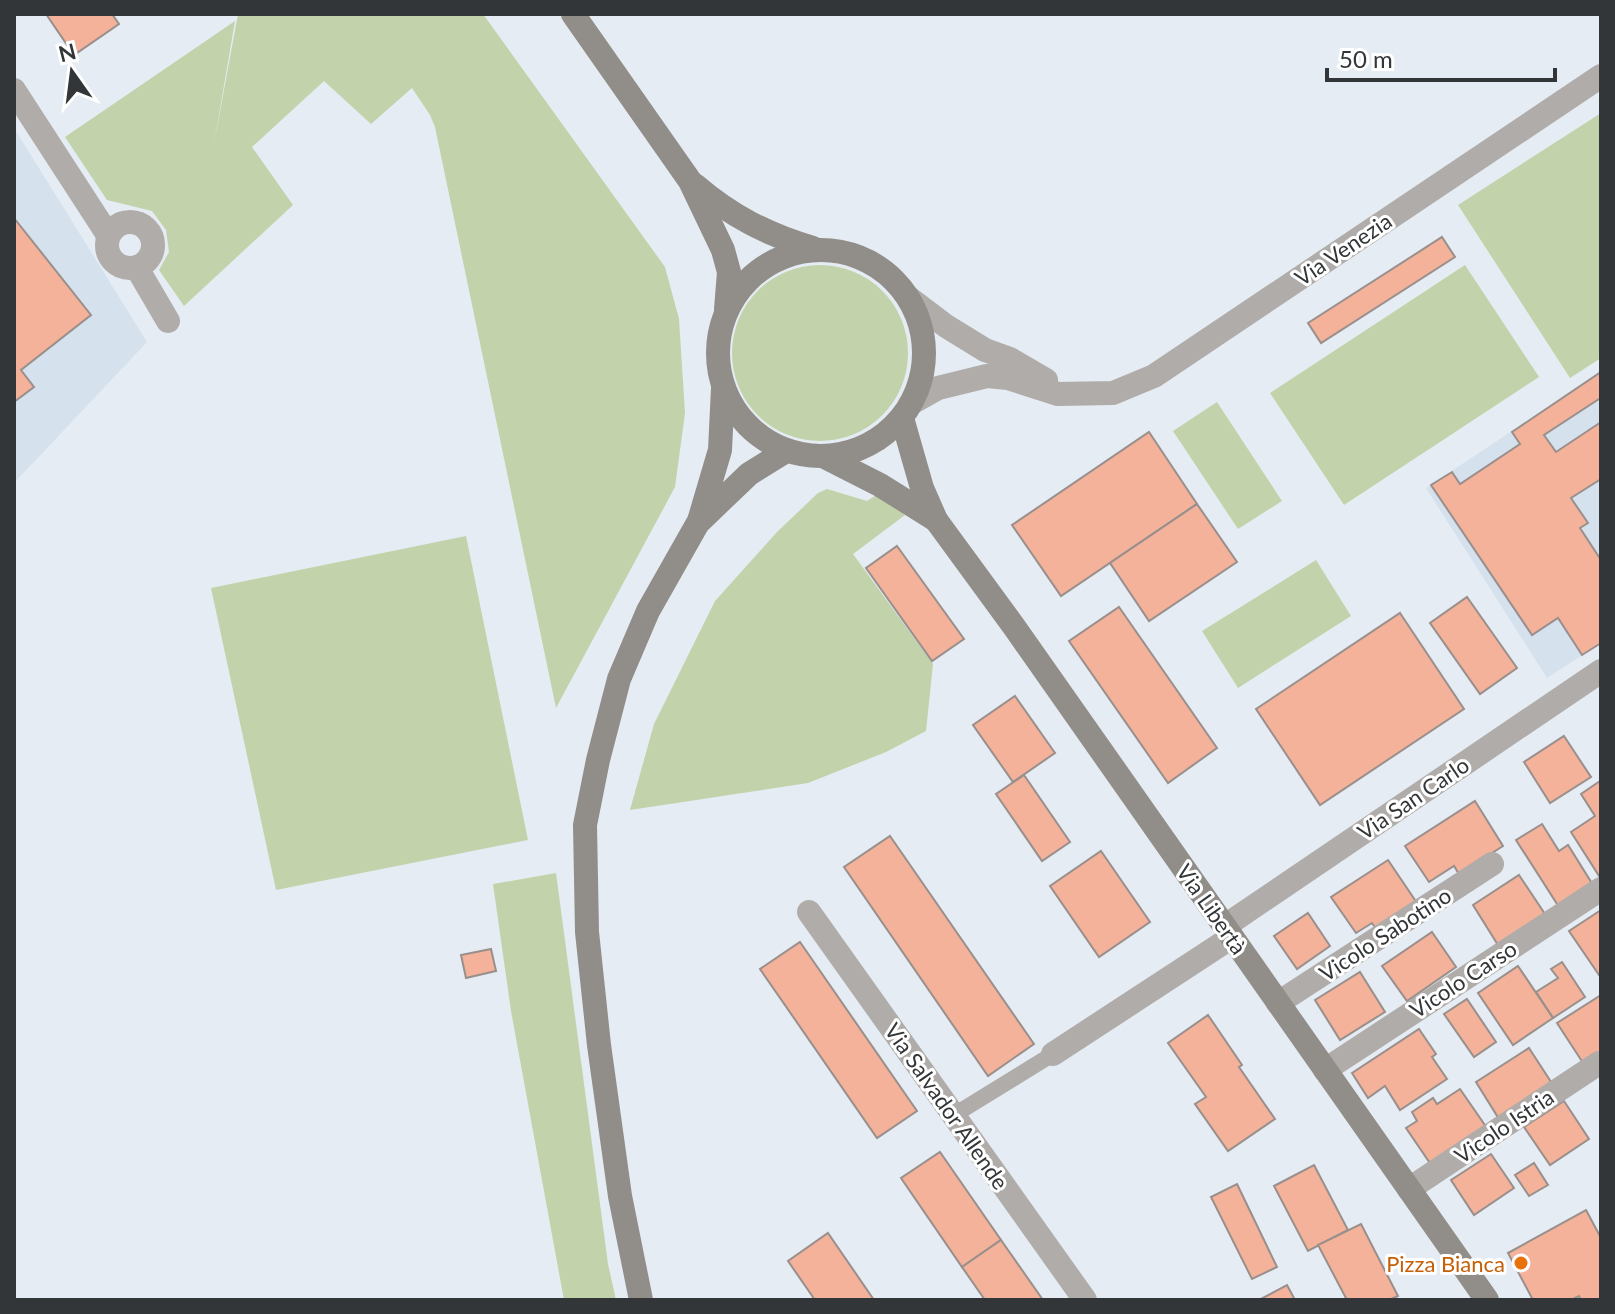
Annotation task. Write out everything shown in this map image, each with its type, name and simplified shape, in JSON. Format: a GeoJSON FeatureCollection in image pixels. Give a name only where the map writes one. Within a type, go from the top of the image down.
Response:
{"type":"FeatureCollection","features":[{"type":"Feature","properties":{"kind":"main road"},"geometry":{"type":"LineString","coordinates":[[573,14],[690,181],[723,250],[729,272],[726,311],[717,349],[723,388],[720,450],[699,521],[648,611],[619,679],[585,825],[587,932],[599,1045],[620,1196],[641,1300]]}},
{"type":"Feature","properties":{"kind":"main road"},"geometry":{"type":"LineString","coordinates":[[690,181],[713,201],[754,227],[777,238],[819,250]]}},
{"type":"Feature","properties":{"kind":"main road"},"geometry":{"type":"LineString","coordinates":[[723,388],[741,419],[754,432],[786,451],[825,457],[847,454],[868,446],[886,434],[908,410],[920,385],[925,349],[923,331],[909,298],[896,281],[861,257],[840,251],[796,253],[774,261],[754,274],[726,311]]}},
{"type":"Feature","properties":{"kind":"main road","name":"Via Libertà"},"geometry":{"type":"LineString","coordinates":[[908,410],[922,488],[936,520],[1487,1300]]}},
{"type":"Feature","properties":{"kind":"main road"},"geometry":{"type":"LineString","coordinates":[[699,521],[749,474],[786,451]]}},
{"type":"Feature","properties":{"kind":"main road","name":"Via Libertà"},"geometry":{"type":"LineString","coordinates":[[825,457],[880,485],[936,520]]}},
{"type":"Feature","properties":{"kind":"street","name":"Via Venezia"},"geometry":{"type":"LineString","coordinates":[[908,410],[938,388],[960,380],[987,376],[1008,378],[1058,394],[1113,393],[1154,376],[1601,76]]}},
{"type":"Feature","properties":{"kind":"street"},"geometry":{"type":"LineString","coordinates":[[14,90],[21,119],[108,235]]}},
{"type":"Feature","properties":{"kind":"street"},"geometry":{"type":"LineString","coordinates":[[129,221],[142,225],[151,234],[153,248],[148,260],[137,268],[124,268],[112,261],[106,249],[108,235],[117,225],[129,221]]}},
{"type":"Feature","properties":{"kind":"street"},"geometry":{"type":"LineString","coordinates":[[137,268],[168,321]]}},
{"type":"Feature","properties":{"kind":"street","name":"Via Venezia"},"geometry":{"type":"LineString","coordinates":[[909,298],[985,350],[1010,359],[1062,390],[1074,393]]}},
{"type":"Feature","properties":{"kind":"street","name":"Via San Carlo"},"geometry":{"type":"LineString","coordinates":[[1053,1054],[1601,671]]}},
{"type":"Feature","properties":{"kind":"street","name":"Vicolo Sabotino"},"geometry":{"type":"LineString","coordinates":[[1278,1003],[1492,864]]}},
{"type":"Feature","properties":{"kind":"street","name":"Vicolo Carso"},"geometry":{"type":"LineString","coordinates":[[1325,1070],[1601,889]]}},
{"type":"Feature","properties":{"kind":"street","name":"Via Salvador Allende"},"geometry":{"type":"LineString","coordinates":[[809,912],[1085,1300]]}},
{"type":"Feature","properties":{"kind":"street","name":"Vicolo Istria"},"geometry":{"type":"LineString","coordinates":[[1409,1189],[1599,1063]]}},
{"type":"Feature","properties":{"kind":"lane"},"geometry":{"type":"LineString","coordinates":[[954,1115],[1053,1054]]}},
{"type":"Feature","properties":{"kind":"shaded area"},"geometry":{"type":"Polygon","coordinates":[[[14,128],[147,342],[14,483],[14,128]]]}},
{"type":"Feature","properties":{"kind":"shaded area"},"geometry":{"type":"Polygon","coordinates":[[[1601,372],[1601,643],[1547,678],[1426,488],[1601,372]]]}},
{"type":"Feature","properties":{"kind":"green space"},"geometry":{"type":"Polygon","coordinates":[[[238,14],[483,14],[665,267],[679,319],[685,413],[675,487],[556,708],[435,127],[412,88],[371,124],[324,81],[252,147],[293,205],[184,306],[159,270],[169,252],[166,230],[152,211],[107,200],[65,137],[235,21],[214,144],[238,14]]]}},
{"type":"Feature","properties":{"kind":"green space"},"geometry":{"type":"Polygon","coordinates":[[[1601,113],[1601,358],[1570,378],[1458,205],[1601,113]]]}},
{"type":"Feature","properties":{"kind":"green space"},"geometry":{"type":"Polygon","coordinates":[[[820,265],[854,272],[882,291],[901,319],[908,353],[901,387],[882,415],[854,434],[820,441],[786,434],[758,415],[739,387],[732,353],[739,319],[758,291],[786,272],[820,265]]]}},
{"type":"Feature","properties":{"kind":"green space"},"geometry":{"type":"Polygon","coordinates":[[[1465,265],[1539,377],[1344,505],[1270,393],[1465,265]]]}},
{"type":"Feature","properties":{"kind":"green space"},"geometry":{"type":"Polygon","coordinates":[[[1217,402],[1282,501],[1238,529],[1173,431],[1217,402]]]}},
{"type":"Feature","properties":{"kind":"green space"},"geometry":{"type":"Polygon","coordinates":[[[827,489],[867,501],[878,494],[905,515],[853,554],[933,664],[926,731],[886,752],[808,783],[630,810],[654,724],[715,601],[777,532],[818,493],[827,489]]]}},
{"type":"Feature","properties":{"kind":"green space"},"geometry":{"type":"Polygon","coordinates":[[[466,536],[528,840],[276,890],[211,588],[466,536]]]}},
{"type":"Feature","properties":{"kind":"green space"},"geometry":{"type":"Polygon","coordinates":[[[1316,560],[1351,616],[1238,688],[1202,631],[1316,560]]]}},
{"type":"Feature","properties":{"kind":"green space"},"geometry":{"type":"Polygon","coordinates":[[[556,873],[608,1264],[616,1300],[564,1300],[511,1011],[493,884],[556,873]]]}},
{"type":"Feature","properties":{"kind":"building"},"geometry":{"type":"Polygon","coordinates":[[[46,14],[112,14],[119,24],[74,55],[46,14]]]}},
{"type":"Feature","properties":{"kind":"building"},"geometry":{"type":"Polygon","coordinates":[[[14,218],[91,315],[21,370],[34,387],[14,402],[14,218]]]}},
{"type":"Feature","properties":{"kind":"building"},"geometry":{"type":"Polygon","coordinates":[[[1442,237],[1455,257],[1321,343],[1308,323],[1442,237]]]}},
{"type":"Feature","properties":{"kind":"building"},"geometry":{"type":"Polygon","coordinates":[[[1601,372],[1601,401],[1599,399],[1544,435],[1556,452],[1601,422],[1601,479],[1571,498],[1588,523],[1580,528],[1601,560],[1601,643],[1582,655],[1558,618],[1532,635],[1431,485],[1452,472],[1460,484],[1520,444],[1512,432],[1601,372]]]}},
{"type":"Feature","properties":{"kind":"building"},"geometry":{"type":"Polygon","coordinates":[[[1149,432],[1197,504],[1061,596],[1012,525],[1149,432]]]}},
{"type":"Feature","properties":{"kind":"building"},"geometry":{"type":"Polygon","coordinates":[[[1197,504],[1237,562],[1149,621],[1110,563],[1197,504]]]}},
{"type":"Feature","properties":{"kind":"building"},"geometry":{"type":"Polygon","coordinates":[[[897,546],[964,639],[932,661],[866,568],[897,546]]]}},
{"type":"Feature","properties":{"kind":"building"},"geometry":{"type":"Polygon","coordinates":[[[1467,597],[1517,668],[1480,694],[1430,623],[1467,597]]]}},
{"type":"Feature","properties":{"kind":"building"},"geometry":{"type":"Polygon","coordinates":[[[1119,607],[1217,748],[1168,783],[1069,641],[1119,607]]]}},
{"type":"Feature","properties":{"kind":"building"},"geometry":{"type":"Polygon","coordinates":[[[1400,613],[1464,709],[1320,805],[1256,709],[1400,613]]]}},
{"type":"Feature","properties":{"kind":"building"},"geometry":{"type":"Polygon","coordinates":[[[1015,696],[1055,753],[1013,782],[973,725],[1015,696]]]}},
{"type":"Feature","properties":{"kind":"building"},"geometry":{"type":"Polygon","coordinates":[[[1564,736],[1591,777],[1550,803],[1524,762],[1564,736]]]}},
{"type":"Feature","properties":{"kind":"building"},"geometry":{"type":"Polygon","coordinates":[[[1024,775],[1070,842],[1042,861],[996,794],[1024,775]]]}},
{"type":"Feature","properties":{"kind":"building"},"geometry":{"type":"Polygon","coordinates":[[[1600,781],[1601,879],[1571,832],[1595,816],[1581,794],[1600,781]]]}},
{"type":"Feature","properties":{"kind":"building"},"geometry":{"type":"Polygon","coordinates":[[[1475,801],[1503,846],[1459,874],[1454,866],[1429,882],[1405,846],[1475,801]]]}},
{"type":"Feature","properties":{"kind":"building"},"geometry":{"type":"Polygon","coordinates":[[[1542,824],[1559,851],[1568,845],[1593,885],[1559,907],[1516,840],[1542,824]]]}},
{"type":"Feature","properties":{"kind":"building"},"geometry":{"type":"Polygon","coordinates":[[[890,836],[1034,1044],[988,1076],[844,867],[890,836]]]}},
{"type":"Feature","properties":{"kind":"building"},"geometry":{"type":"Polygon","coordinates":[[[1101,851],[1150,922],[1099,957],[1050,886],[1101,851]]]}},
{"type":"Feature","properties":{"kind":"building"},"geometry":{"type":"Polygon","coordinates":[[[1388,860],[1417,903],[1377,930],[1372,923],[1356,933],[1331,897],[1388,860]]]}},
{"type":"Feature","properties":{"kind":"building"},"geometry":{"type":"Polygon","coordinates":[[[1519,875],[1545,914],[1498,945],[1473,905],[1519,875]]]}},
{"type":"Feature","properties":{"kind":"building"},"geometry":{"type":"Polygon","coordinates":[[[1601,910],[1601,974],[1599,975],[1569,931],[1601,910]]]}},
{"type":"Feature","properties":{"kind":"building"},"geometry":{"type":"Polygon","coordinates":[[[1308,913],[1330,946],[1297,969],[1274,936],[1308,913]]]}},
{"type":"Feature","properties":{"kind":"building"},"geometry":{"type":"Polygon","coordinates":[[[1432,932],[1456,967],[1407,1001],[1382,966],[1432,932]]]}},
{"type":"Feature","properties":{"kind":"building"},"geometry":{"type":"Polygon","coordinates":[[[800,942],[917,1111],[877,1138],[760,969],[800,942]]]}},
{"type":"Feature","properties":{"kind":"building"},"geometry":{"type":"Polygon","coordinates":[[[491,949],[496,971],[466,978],[461,955],[491,949]]]}},
{"type":"Feature","properties":{"kind":"building"},"geometry":{"type":"Polygon","coordinates":[[[1562,962],[1585,997],[1553,1018],[1536,992],[1558,978],[1551,969],[1562,962]]]}},
{"type":"Feature","properties":{"kind":"building"},"geometry":{"type":"Polygon","coordinates":[[[1518,966],[1553,1018],[1513,1045],[1478,993],[1518,966]]]}},
{"type":"Feature","properties":{"kind":"building"},"geometry":{"type":"Polygon","coordinates":[[[1360,972],[1385,1012],[1340,1040],[1315,1000],[1360,972]]]}},
{"type":"Feature","properties":{"kind":"building"},"geometry":{"type":"Polygon","coordinates":[[[1601,995],[1601,1056],[1585,1066],[1557,1023],[1601,995]]]}},
{"type":"Feature","properties":{"kind":"building"},"geometry":{"type":"Polygon","coordinates":[[[1467,999],[1496,1042],[1474,1057],[1444,1014],[1467,999]]]}},
{"type":"Feature","properties":{"kind":"building"},"geometry":{"type":"Polygon","coordinates":[[[1208,1015],[1275,1119],[1228,1151],[1195,1104],[1206,1097],[1168,1043],[1208,1015]]]}},
{"type":"Feature","properties":{"kind":"building"},"geometry":{"type":"Polygon","coordinates":[[[1419,1029],[1436,1054],[1432,1057],[1447,1079],[1400,1110],[1385,1086],[1368,1098],[1352,1073],[1419,1029]]]}},
{"type":"Feature","properties":{"kind":"building"},"geometry":{"type":"Polygon","coordinates":[[[1529,1048],[1553,1085],[1499,1119],[1476,1082],[1529,1048]]]}},
{"type":"Feature","properties":{"kind":"building"},"geometry":{"type":"Polygon","coordinates":[[[1460,1089],[1489,1131],[1434,1169],[1406,1128],[1417,1121],[1412,1112],[1433,1098],[1437,1104],[1460,1089]]]}},
{"type":"Feature","properties":{"kind":"building"},"geometry":{"type":"Polygon","coordinates":[[[1564,1101],[1589,1139],[1550,1165],[1524,1127],[1564,1101]]]}},
{"type":"Feature","properties":{"kind":"building"},"geometry":{"type":"Polygon","coordinates":[[[940,1152],[1001,1240],[962,1267],[901,1178],[940,1152]]]}},
{"type":"Feature","properties":{"kind":"building"},"geometry":{"type":"Polygon","coordinates":[[[1491,1154],[1514,1188],[1474,1215],[1451,1180],[1491,1154]]]}},
{"type":"Feature","properties":{"kind":"building"},"geometry":{"type":"Polygon","coordinates":[[[1534,1163],[1548,1185],[1529,1196],[1515,1175],[1534,1163]]]}},
{"type":"Feature","properties":{"kind":"building"},"geometry":{"type":"Polygon","coordinates":[[[1314,1165],[1348,1230],[1308,1251],[1274,1186],[1314,1165]]]}},
{"type":"Feature","properties":{"kind":"building"},"geometry":{"type":"Polygon","coordinates":[[[1237,1184],[1277,1267],[1252,1279],[1211,1197],[1237,1184]]]}},
{"type":"Feature","properties":{"kind":"building"},"geometry":{"type":"Polygon","coordinates":[[[1586,1210],[1601,1238],[1601,1300],[1581,1300],[1579,1296],[1571,1300],[1533,1300],[1508,1253],[1586,1210]]]}},
{"type":"Feature","properties":{"kind":"building"},"geometry":{"type":"Polygon","coordinates":[[[1361,1224],[1398,1296],[1389,1300],[1347,1300],[1318,1245],[1361,1224]]]}},
{"type":"Feature","properties":{"kind":"building"},"geometry":{"type":"Polygon","coordinates":[[[828,1233],[874,1300],[815,1300],[788,1261],[828,1233]]]}},
{"type":"Feature","properties":{"kind":"building"},"geometry":{"type":"Polygon","coordinates":[[[1001,1240],[1043,1300],[985,1300],[962,1267],[1001,1240]]]}},
{"type":"Feature","properties":{"kind":"building"},"geometry":{"type":"Polygon","coordinates":[[[1287,1285],[1295,1300],[1259,1300],[1287,1285]]]}},
{"type":"Feature","properties":{"kind":"place","name":"Pizza Bianca"},"geometry":{"type":"Point","coordinates":[1521,1263]}}]}
